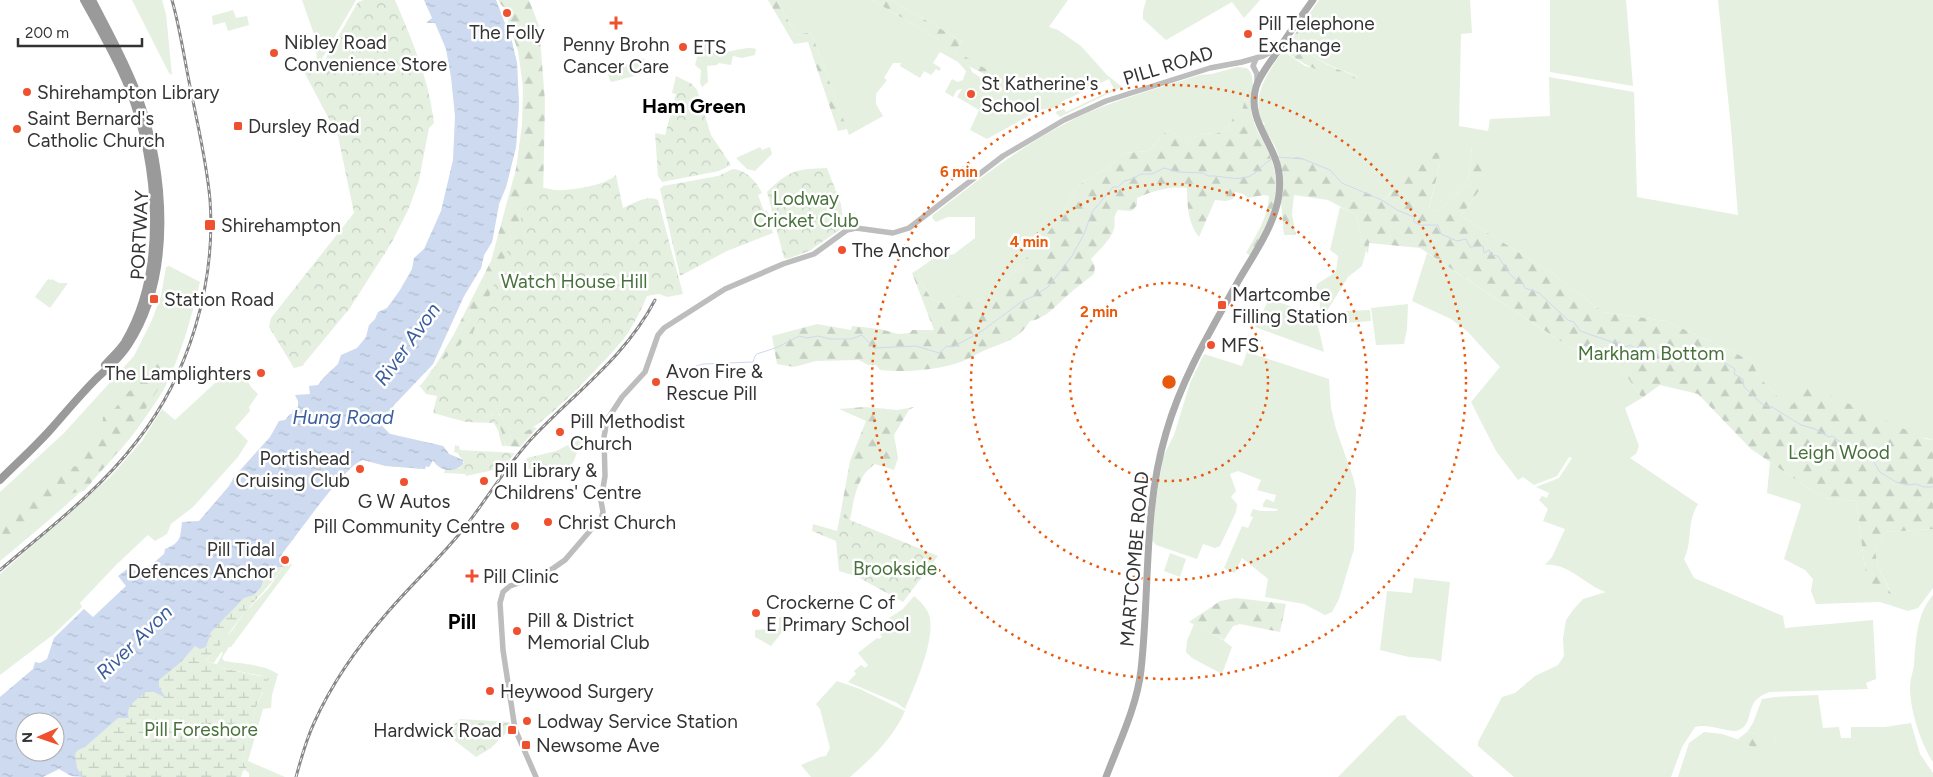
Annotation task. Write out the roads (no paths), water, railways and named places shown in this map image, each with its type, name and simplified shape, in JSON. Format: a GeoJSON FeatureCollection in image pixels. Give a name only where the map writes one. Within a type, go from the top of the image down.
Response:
{"type":"FeatureCollection","features":[{"type":"Feature","properties":{"kind":"highway","name":"PORTWAY"},"geometry":{"type":"LineString","coordinates":[[84,0],[129,88],[145,139],[153,203],[151,267],[142,301],[124,343],[102,369],[98,377]]}},
{"type":"Feature","properties":{"kind":"highway","name":"PORTWAY"},"geometry":{"type":"LineString","coordinates":[[0,480],[34,447],[128,346],[150,298],[158,259],[160,205],[153,151],[138,95],[92,0]]}},
{"type":"Feature","properties":{"kind":"main road","name":"PILL ROAD"},"geometry":{"type":"LineString","coordinates":[[1279,48],[1313,0]]}},
{"type":"Feature","properties":{"kind":"main road","name":"MARTCOMBE ROAD"},"geometry":{"type":"LineString","coordinates":[[1106,777],[1139,683],[1145,622],[1151,507],[1154,481],[1166,432],[1183,385],[1194,363],[1272,222],[1279,192],[1276,162],[1260,127],[1254,109],[1254,97],[1257,84],[1279,48]]}},
{"type":"Feature","properties":{"kind":"street","name":"PILL ROAD"},"geometry":{"type":"LineString","coordinates":[[536,777],[515,729],[505,666],[500,603],[503,592],[510,586],[540,576],[565,560],[601,518],[603,512],[601,501],[605,476],[605,425],[615,405],[639,380],[649,364],[661,331],[670,323],[725,289],[783,264],[814,254],[846,230],[856,228],[884,233],[909,228],[1003,156],[1064,120],[1106,101],[1210,68],[1256,59],[1279,48]]}},
{"type":"Feature","properties":{"kind":"street"},"geometry":{"type":"LineString","coordinates":[[1263,56],[1268,64]]}},
{"type":"Feature","properties":{"kind":"street"},"geometry":{"type":"LineString","coordinates":[[1256,59],[1253,66],[1257,74],[1257,84]]}},
{"type":"Feature","properties":{"kind":"street","name":"PILL ROAD"},"geometry":{"type":"LineString","coordinates":[[1242,62],[1253,66],[1268,64]]}},
{"type":"Feature","properties":{"kind":"water"},"geometry":{"type":"Polygon","coordinates":[[[424,0],[496,0],[512,42],[517,63],[519,105],[516,147],[506,187],[499,204],[492,242],[484,255],[481,268],[464,296],[433,364],[395,404],[384,418],[382,426],[390,434],[443,446],[449,454],[463,460],[463,464],[455,469],[447,470],[439,467],[433,460],[429,467],[426,466],[425,469],[386,466],[363,460],[355,464],[335,485],[287,547],[282,554],[282,564],[275,570],[266,571],[261,587],[254,595],[244,598],[211,632],[206,647],[200,649],[195,646],[181,662],[159,680],[159,687],[166,698],[154,692],[146,692],[130,706],[128,710],[129,718],[118,718],[85,747],[78,750],[75,754],[77,768],[83,777],[71,776],[59,769],[43,777],[0,777],[0,697],[33,669],[35,662],[40,663],[47,659],[54,638],[84,609],[93,617],[126,586],[118,576],[130,567],[137,572],[147,568],[164,554],[165,549],[175,544],[180,535],[182,522],[199,521],[229,486],[234,477],[270,437],[279,421],[285,420],[292,414],[293,409],[298,407],[295,395],[310,394],[309,386],[318,385],[338,364],[341,355],[357,348],[366,337],[369,325],[375,319],[378,312],[387,308],[400,290],[412,269],[414,258],[424,249],[441,211],[453,160],[455,116],[446,49],[435,23],[426,23],[432,18],[424,0]]]}},
{"type":"Feature","properties":{"kind":"waterway"},"geometry":{"type":"LineString","coordinates":[[1278,157],[1303,159],[1330,170],[1342,183],[1382,200],[1397,210],[1414,217],[1414,222],[1420,225],[1438,225],[1441,234],[1457,241],[1466,239],[1470,247],[1483,246],[1484,253],[1489,250],[1491,255],[1498,256],[1508,272],[1518,282],[1522,282],[1525,288],[1539,293],[1568,320],[1574,322],[1580,331],[1612,342],[1619,342],[1626,347],[1630,345],[1635,348],[1640,346],[1648,351],[1685,353],[1689,349],[1709,353],[1735,369],[1734,374],[1743,379],[1744,387],[1763,405],[1772,407],[1801,425],[1815,429],[1829,437],[1832,436],[1862,457],[1872,459],[1880,472],[1896,482],[1933,487]]}},
{"type":"Feature","properties":{"kind":"waterway"},"geometry":{"type":"LineString","coordinates":[[676,372],[703,364],[753,362],[757,354],[778,347],[799,336],[807,338],[818,336],[830,339],[851,339],[862,335],[874,348],[916,346],[939,353],[947,346],[953,347],[982,331],[1021,302],[1049,286],[1072,256],[1084,234],[1092,212],[1113,187],[1118,187],[1124,181],[1141,174],[1152,174],[1164,168],[1178,172],[1203,173],[1208,176],[1245,178],[1272,159]]}},
{"type":"Feature","properties":{"kind":"railway"},"geometry":{"type":"LineString","coordinates":[[0,570],[54,525],[106,477],[137,441],[171,387],[185,358],[195,327],[203,296],[208,264],[211,232],[210,200],[190,84],[172,0]]}},
{"type":"Feature","properties":{"kind":"railway"},"geometry":{"type":"LineString","coordinates":[[296,777],[309,736],[321,708],[337,679],[366,638],[461,532],[525,446],[600,372],[630,339],[655,300]]}},
{"type":"Feature","properties":{"kind":"place","name":"The Folly"},"geometry":{"type":"Point","coordinates":[507,13]}},
{"type":"Feature","properties":{"kind":"place","name":"Penny Brohn Cancer Care"},"geometry":{"type":"Point","coordinates":[616,23]}},
{"type":"Feature","properties":{"kind":"place","name":"Pill Telephone Exchange"},"geometry":{"type":"Point","coordinates":[1248,34]}},
{"type":"Feature","properties":{"kind":"place","name":"ETS"},"geometry":{"type":"Point","coordinates":[683,47]}},
{"type":"Feature","properties":{"kind":"place","name":"Nibley Road Convenience Store"},"geometry":{"type":"Point","coordinates":[274,53]}},
{"type":"Feature","properties":{"kind":"place","name":"Shirehampton Library"},"geometry":{"type":"Point","coordinates":[27,92]}},
{"type":"Feature","properties":{"kind":"place","name":"St Katherine's School"},"geometry":{"type":"Point","coordinates":[971,94]}},
{"type":"Feature","properties":{"kind":"place","name":"Dursley Road"},"geometry":{"type":"Point","coordinates":[238,126]}},
{"type":"Feature","properties":{"kind":"place","name":"Saint Bernard's Catholic Church"},"geometry":{"type":"Point","coordinates":[17,129]}},
{"type":"Feature","properties":{"kind":"place","name":"Shirehampton"},"geometry":{"type":"Point","coordinates":[210,225]}},
{"type":"Feature","properties":{"kind":"place","name":"The Anchor"},"geometry":{"type":"Point","coordinates":[842,250]}},
{"type":"Feature","properties":{"kind":"place","name":"Station Road"},"geometry":{"type":"Point","coordinates":[154,299]}},
{"type":"Feature","properties":{"kind":"place","name":"Martcombe Filling Station"},"geometry":{"type":"Point","coordinates":[1222,305]}},
{"type":"Feature","properties":{"kind":"place","name":"MFS"},"geometry":{"type":"Point","coordinates":[1211,345]}},
{"type":"Feature","properties":{"kind":"place","name":"The Lamplighters"},"geometry":{"type":"Point","coordinates":[261,373]}},
{"type":"Feature","properties":{"kind":"place","name":"Avon Fire & Rescue Pill"},"geometry":{"type":"Point","coordinates":[656,382]}},
{"type":"Feature","properties":{"kind":"place","name":"Pill Methodist Church"},"geometry":{"type":"Point","coordinates":[560,432]}},
{"type":"Feature","properties":{"kind":"place","name":"Portishead Cruising Club"},"geometry":{"type":"Point","coordinates":[360,469]}},
{"type":"Feature","properties":{"kind":"place","name":"Pill Library & Childrens' Centre"},"geometry":{"type":"Point","coordinates":[484,481]}},
{"type":"Feature","properties":{"kind":"place","name":"G W Autos"},"geometry":{"type":"Point","coordinates":[404,482]}},
{"type":"Feature","properties":{"kind":"place","name":"Christ Church"},"geometry":{"type":"Point","coordinates":[548,522]}},
{"type":"Feature","properties":{"kind":"place","name":"Pill Community Centre"},"geometry":{"type":"Point","coordinates":[515,526]}},
{"type":"Feature","properties":{"kind":"place","name":"Pill Tidal Defences Anchor"},"geometry":{"type":"Point","coordinates":[285,560]}},
{"type":"Feature","properties":{"kind":"place","name":"Pill Clinic"},"geometry":{"type":"Point","coordinates":[472,576]}},
{"type":"Feature","properties":{"kind":"place","name":"Crockerne C of E Primary School"},"geometry":{"type":"Point","coordinates":[756,613]}},
{"type":"Feature","properties":{"kind":"place","name":"Pill & District Memorial Club"},"geometry":{"type":"Point","coordinates":[517,631]}},
{"type":"Feature","properties":{"kind":"place","name":"Heywood Surgery"},"geometry":{"type":"Point","coordinates":[490,691]}},
{"type":"Feature","properties":{"kind":"place","name":"Lodway Service Station"},"geometry":{"type":"Point","coordinates":[527,721]}},
{"type":"Feature","properties":{"kind":"place","name":"Hardwick Road"},"geometry":{"type":"Point","coordinates":[512,730]}},
{"type":"Feature","properties":{"kind":"place","name":"Newsome Ave"},"geometry":{"type":"Point","coordinates":[526,745]}},
{"type":"Feature","properties":{"kind":"district","name":"Ham Green"},"geometry":{"type":"Point","coordinates":[694,106]}},
{"type":"Feature","properties":{"kind":"district","name":"Pill"},"geometry":{"type":"Point","coordinates":[462,622]}},
{"type":"Feature","properties":{"kind":"park label","name":"Lodway Cricket Club"},"geometry":{"type":"Point","coordinates":[806,209]}},
{"type":"Feature","properties":{"kind":"park label","name":"Watch House Hill"},"geometry":{"type":"Point","coordinates":[574,281]}},
{"type":"Feature","properties":{"kind":"park label","name":"Markham Bottom"},"geometry":{"type":"Point","coordinates":[1651,353]}},
{"type":"Feature","properties":{"kind":"park label","name":"Leigh Wood"},"geometry":{"type":"Point","coordinates":[1839,452]}},
{"type":"Feature","properties":{"kind":"park label","name":"Brookside"},"geometry":{"type":"Point","coordinates":[895,568]}},
{"type":"Feature","properties":{"kind":"park label","name":"Pill Foreshore"},"geometry":{"type":"Point","coordinates":[201,729]}},
{"type":"Feature","properties":{"kind":"water label","name":"River Avon"},"geometry":{"type":"Point","coordinates":[407,344]}},
{"type":"Feature","properties":{"kind":"water label","name":"Hung Road"},"geometry":{"type":"Point","coordinates":[343,417]}},
{"type":"Feature","properties":{"kind":"water label","name":"River Avon"},"geometry":{"type":"Point","coordinates":[134,642]}}]}
